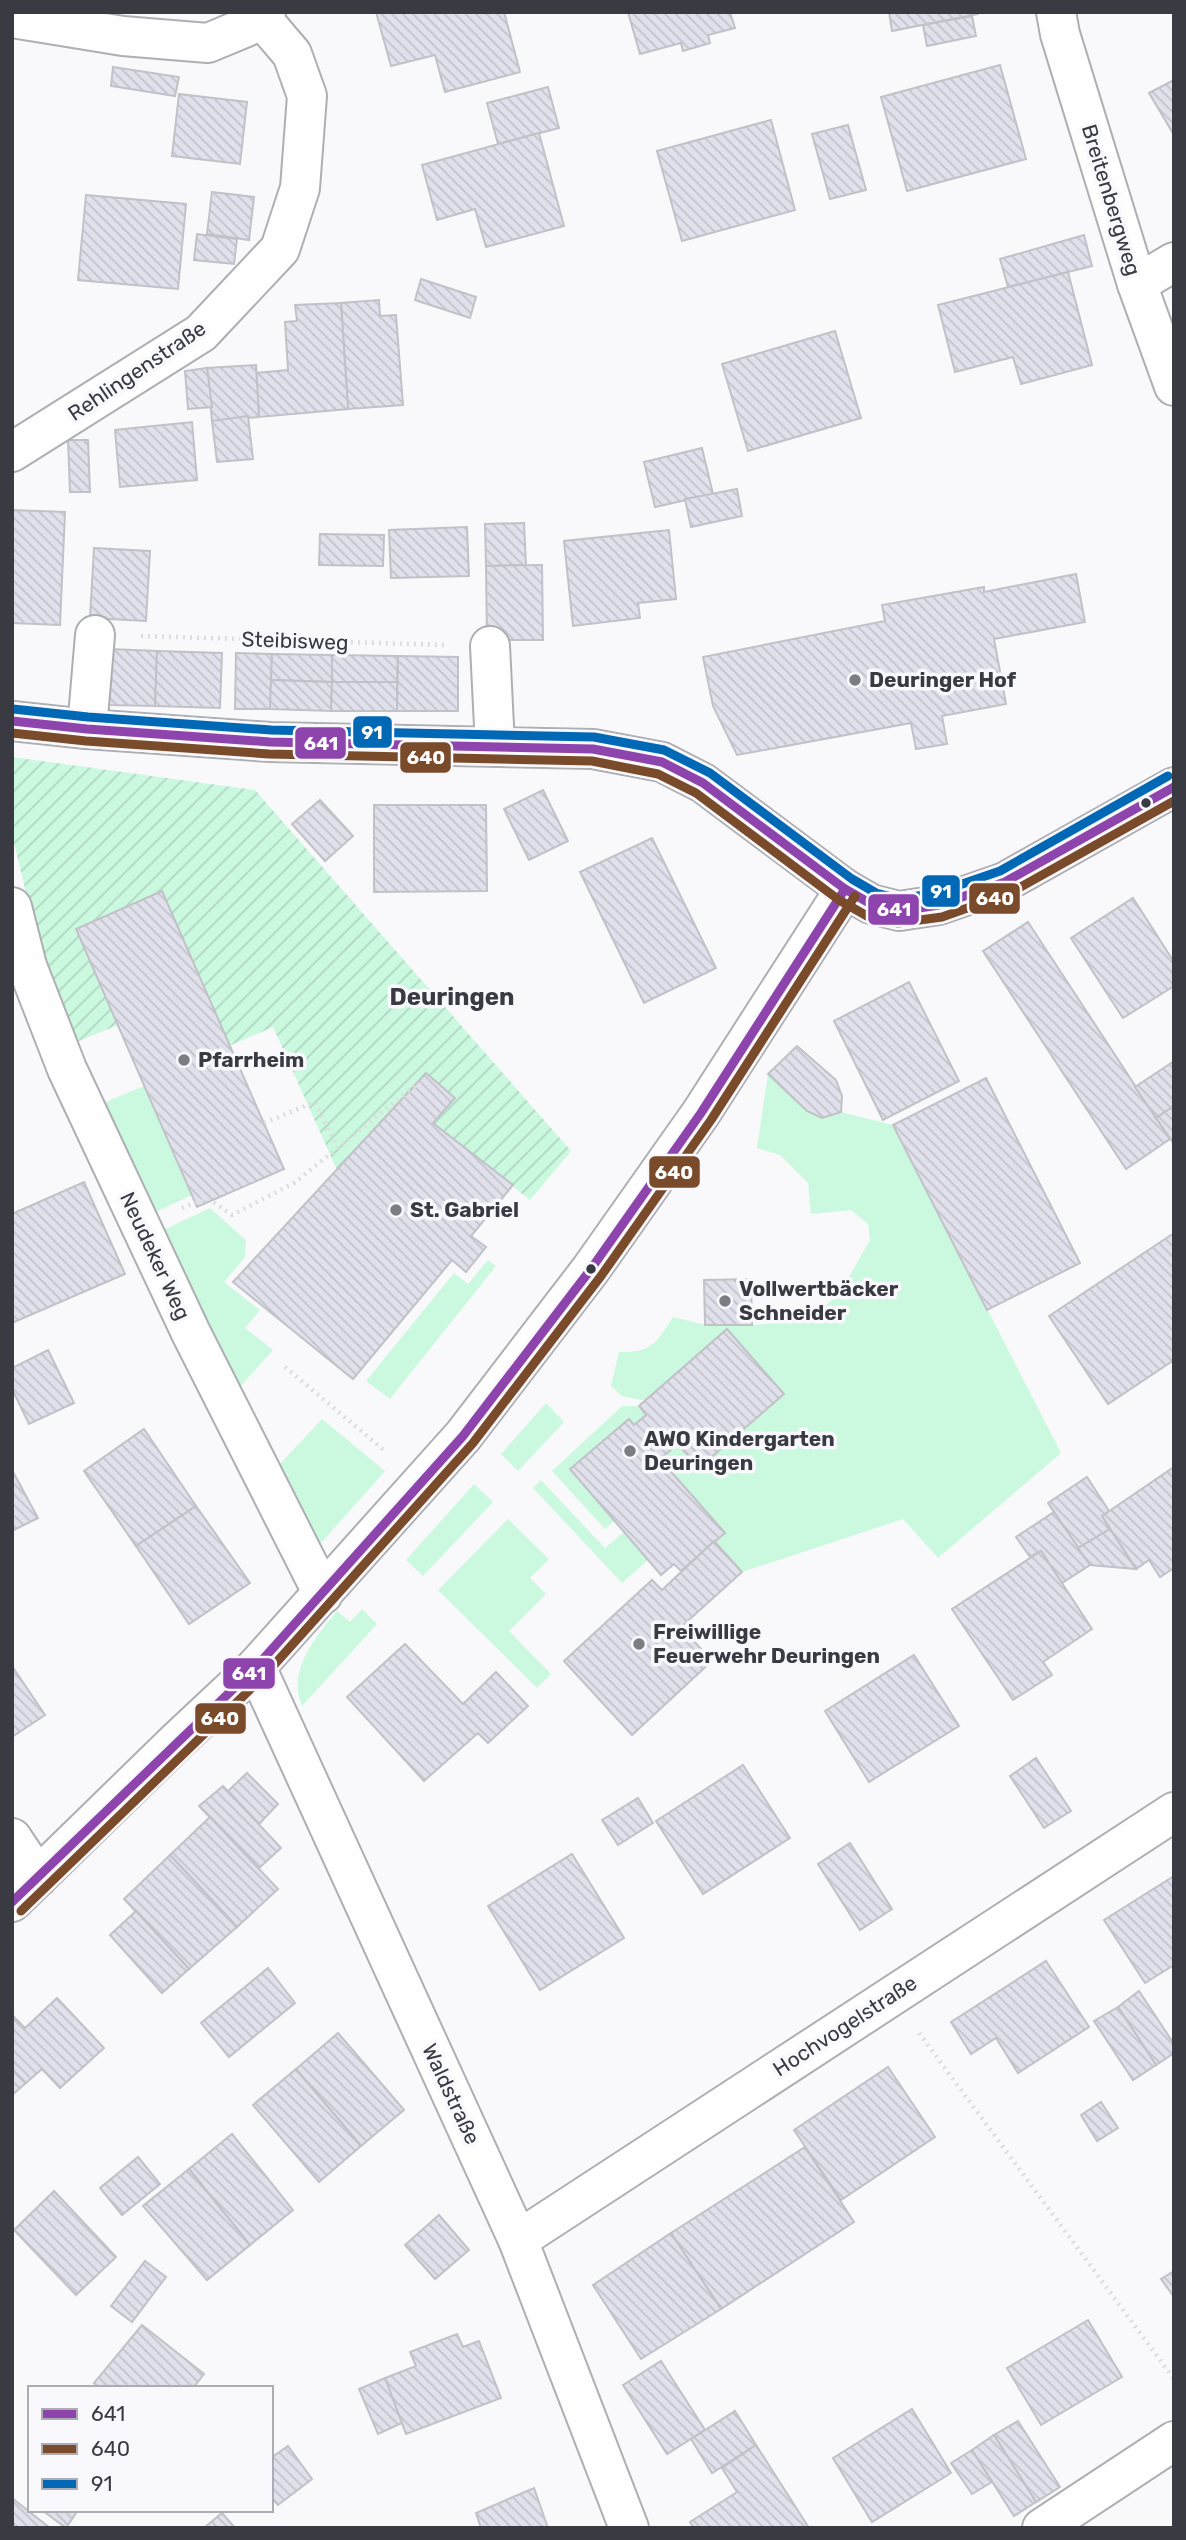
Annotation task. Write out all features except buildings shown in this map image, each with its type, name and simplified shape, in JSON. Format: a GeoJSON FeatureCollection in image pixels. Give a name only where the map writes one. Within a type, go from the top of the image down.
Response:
{"type":"FeatureCollection","features":[{"type":"Feature","properties":{"kind":"street","name":"Breitenbergweg"},"geometry":{"type":"LineString","coordinates":[[1055,12],[1137,284],[1174,386]]}},
{"type":"Feature","properties":{"kind":"street"},"geometry":{"type":"LineString","coordinates":[[12,18],[123,36],[208,43],[264,16]]}},
{"type":"Feature","properties":{"kind":"street","name":"Rehlingenstraße"},"geometry":{"type":"LineString","coordinates":[[12,452],[201,333],[280,249],[300,188],[307,96],[292,54],[264,16]]}},
{"type":"Feature","properties":{"kind":"street"},"geometry":{"type":"LineString","coordinates":[[1137,284],[1174,262]]}},
{"type":"Feature","properties":{"kind":"street"},"geometry":{"type":"LineString","coordinates":[[87,729],[95,635]]}},
{"type":"Feature","properties":{"kind":"street"},"geometry":{"type":"LineString","coordinates":[[489,646],[495,746]]}},
{"type":"Feature","properties":{"kind":"street"},"geometry":{"type":"LineString","coordinates":[[12,721],[270,742],[593,749],[662,762],[720,796],[845,889],[872,904],[899,912],[939,905],[1005,882],[1174,787]]}},
{"type":"Feature","properties":{"kind":"street"},"geometry":{"type":"LineString","coordinates":[[25,1890],[256,1667],[463,1436],[591,1269],[701,1113],[845,889]]}},
{"type":"Feature","properties":{"kind":"street","name":"Neudeker Weg"},"geometry":{"type":"LineString","coordinates":[[12,906],[27,966],[67,1069],[191,1333],[323,1594]]}},
{"type":"Feature","properties":{"kind":"street","name":"Waldstraße"},"geometry":{"type":"LineString","coordinates":[[256,1667],[518,2240],[629,2528]]}},
{"type":"Feature","properties":{"kind":"street","name":"Hochvogelstraße"},"geometry":{"type":"LineString","coordinates":[[518,2240],[1174,1812]]}},
{"type":"Feature","properties":{"kind":"street"},"geometry":{"type":"LineString","coordinates":[[12,1838],[25,1890]]}},
{"type":"Feature","properties":{"kind":"street"},"geometry":{"type":"LineString","coordinates":[[1042,2528],[1174,2441]]}},
{"type":"Feature","properties":{"kind":"path","name":"Steibisweg"},"geometry":{"type":"LineString","coordinates":[[95,635],[489,646]]}},
{"type":"Feature","properties":{"kind":"path"},"geometry":{"type":"LineString","coordinates":[[140,1225],[207,1198],[232,1215],[294,1183],[416,1085]]}},
{"type":"Feature","properties":{"kind":"path"},"geometry":{"type":"LineString","coordinates":[[264,1124],[316,1102],[337,1147]]}},
{"type":"Feature","properties":{"kind":"path"},"geometry":{"type":"LineString","coordinates":[[285,1367],[422,1482]]}},
{"type":"Feature","properties":{"kind":"path"},"geometry":{"type":"LineString","coordinates":[[891,1996],[1174,2379]]}},
{"type":"Feature","properties":{"kind":"green space"},"geometry":{"type":"Polygon","coordinates":[[[12,757],[255,790],[571,1151],[530,1200],[433,1123],[455,1098],[426,1073],[337,1170],[273,1027],[229,1046],[162,891],[76,929],[118,1025],[74,1043],[45,970],[12,835],[12,757]]]}},
{"type":"Feature","properties":{"kind":"green space"},"geometry":{"type":"Polygon","coordinates":[[[768,1074],[807,1111],[822,1117],[841,1112],[893,1125],[1061,1453],[938,1558],[903,1519],[742,1572],[714,1541],[725,1532],[660,1459],[678,1444],[699,1468],[784,1393],[727,1329],[646,1401],[622,1396],[611,1386],[619,1352],[646,1348],[658,1339],[673,1317],[705,1325],[752,1325],[784,1322],[820,1309],[838,1296],[870,1240],[868,1224],[851,1210],[811,1214],[808,1183],[780,1155],[757,1148],[768,1074]]]}},
{"type":"Feature","properties":{"kind":"green space"},"geometry":{"type":"Polygon","coordinates":[[[144,1086],[192,1195],[149,1215],[101,1104],[144,1086]]]}},
{"type":"Feature","properties":{"kind":"green space"},"geometry":{"type":"Polygon","coordinates":[[[210,1208],[246,1240],[245,1257],[224,1282],[260,1310],[245,1328],[273,1350],[238,1389],[159,1232],[210,1208]]]}},
{"type":"Feature","properties":{"kind":"green space"},"geometry":{"type":"Polygon","coordinates":[[[488,1260],[496,1266],[390,1399],[366,1381],[454,1273],[468,1284],[488,1260]]]}},
{"type":"Feature","properties":{"kind":"green space"},"geometry":{"type":"Polygon","coordinates":[[[546,1403],[564,1422],[518,1471],[501,1454],[546,1403]]]}},
{"type":"Feature","properties":{"kind":"green space"},"geometry":{"type":"Polygon","coordinates":[[[622,1406],[639,1406],[646,1415],[634,1425],[629,1419],[571,1469],[614,1521],[605,1529],[552,1471],[622,1406]]]}},
{"type":"Feature","properties":{"kind":"green space"},"geometry":{"type":"Polygon","coordinates":[[[322,1419],[385,1471],[320,1544],[278,1466],[322,1419]]]}},
{"type":"Feature","properties":{"kind":"green space"},"geometry":{"type":"Polygon","coordinates":[[[541,1480],[605,1548],[624,1532],[648,1560],[622,1583],[533,1488],[541,1480]]]}},
{"type":"Feature","properties":{"kind":"green space"},"geometry":{"type":"Polygon","coordinates":[[[474,1484],[493,1502],[423,1576],[406,1560],[474,1484]]]}},
{"type":"Feature","properties":{"kind":"green space"},"geometry":{"type":"Polygon","coordinates":[[[508,1519],[549,1559],[530,1578],[546,1594],[509,1631],[551,1674],[537,1688],[438,1590],[508,1519]]]}},
{"type":"Feature","properties":{"kind":"green space"},"geometry":{"type":"Polygon","coordinates":[[[362,1609],[377,1624],[302,1706],[298,1680],[312,1643],[337,1611],[350,1622],[362,1609]]]}},
{"type":"Feature","properties":{"kind":"transit line","name":"91"},"geometry":{"type":"LineString","coordinates":[[13,709],[271,730],[594,737],[664,750],[710,773],[852,879],[876,893],[900,899],[936,893],[1000,871],[1168,776]]}},
{"type":"Feature","properties":{"kind":"transit line","name":"641"},"geometry":{"type":"LineString","coordinates":[[12,721],[270,742],[593,749],[662,762],[703,783],[845,889],[871,904],[899,911],[939,905],[1005,882],[1174,787]]}},
{"type":"Feature","properties":{"kind":"transit line","name":"640"},"geometry":{"type":"LineString","coordinates":[[12,733],[269,754],[592,761],[658,774],[696,793],[839,900],[867,916],[898,923],[942,917],[1010,893],[1174,801]]}},
{"type":"Feature","properties":{"kind":"transit line","name":"641"},"geometry":{"type":"LineString","coordinates":[[12,1902],[256,1667],[463,1436],[591,1269],[701,1113],[845,889]]}},
{"type":"Feature","properties":{"kind":"transit line","name":"640"},"geometry":{"type":"LineString","coordinates":[[21,1911],[265,1675],[473,1443],[601,1276],[711,1120],[855,896]]}},
{"type":"Feature","properties":{"kind":"place","name":"Deuringer Hof"},"geometry":{"type":"Point","coordinates":[855,680]}},
{"type":"Feature","properties":{"kind":"place","name":"Pfarrheim"},"geometry":{"type":"Point","coordinates":[184,1060]}},
{"type":"Feature","properties":{"kind":"place","name":"St. Gabriel"},"geometry":{"type":"Point","coordinates":[396,1210]}},
{"type":"Feature","properties":{"kind":"place","name":"Vollwertbäcker Schneider"},"geometry":{"type":"Point","coordinates":[725,1301]}},
{"type":"Feature","properties":{"kind":"place","name":"AWO Kindergarten Deuringen"},"geometry":{"type":"Point","coordinates":[630,1451]}},
{"type":"Feature","properties":{"kind":"place","name":"Freiwillige Feuerwehr Deuringen"},"geometry":{"type":"Point","coordinates":[639,1644]}},
{"type":"Feature","properties":{"kind":"district","name":"Deuringen"},"geometry":{"type":"Point","coordinates":[452,997]}}]}
